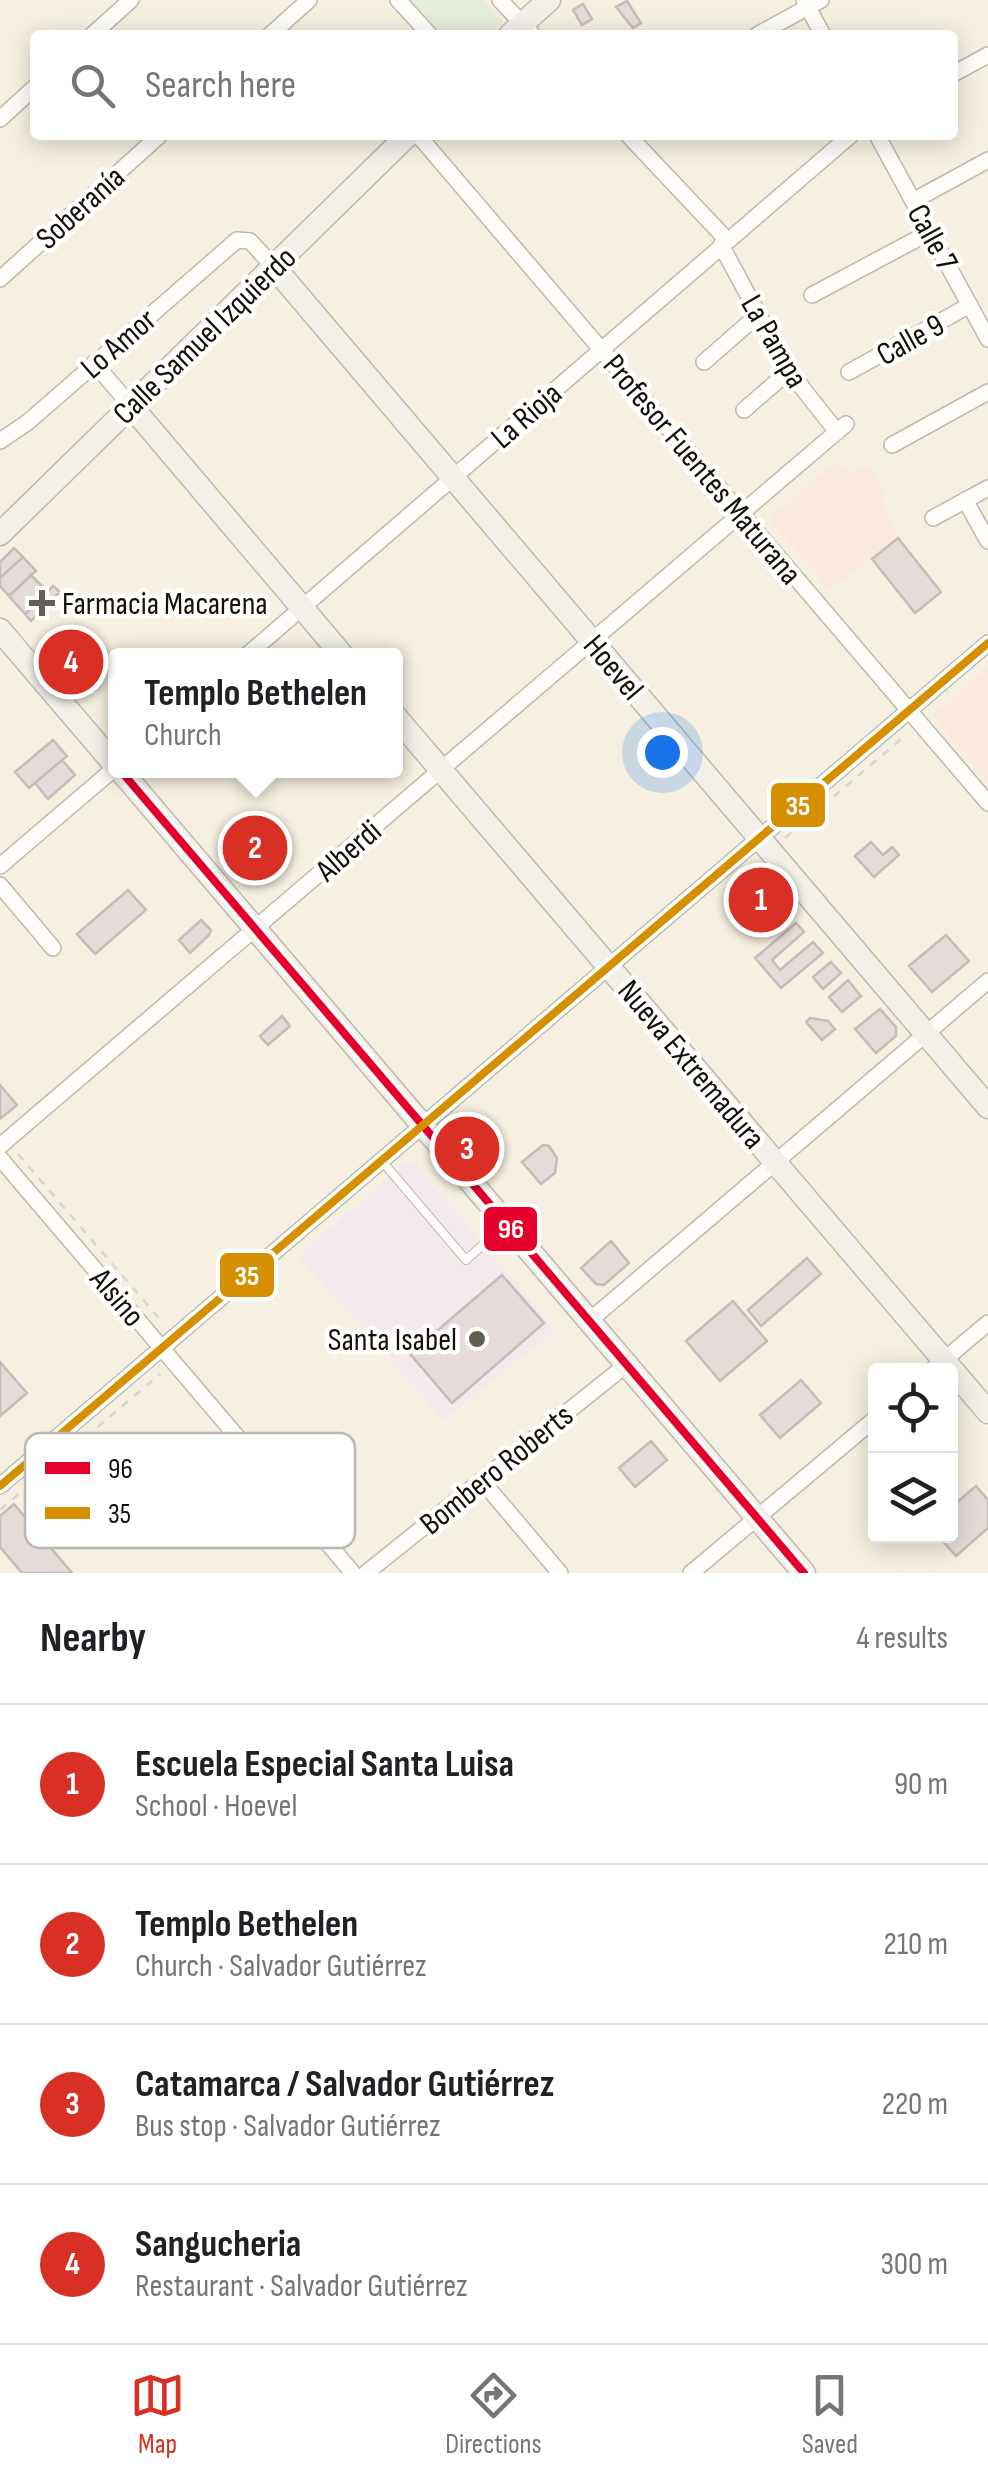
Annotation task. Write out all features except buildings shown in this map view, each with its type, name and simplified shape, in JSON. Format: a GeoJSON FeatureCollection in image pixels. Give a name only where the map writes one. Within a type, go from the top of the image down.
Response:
{"type":"FeatureCollection","features":[{"type":"Feature","properties":{"kind":"street"},"geometry":{"type":"LineString","coordinates":[[98,30],[131,0]]}},
{"type":"Feature","properties":{"kind":"street"},"geometry":{"type":"LineString","coordinates":[[276,30],[309,0]]}},
{"type":"Feature","properties":{"kind":"street"},"geometry":{"type":"LineString","coordinates":[[398,0],[425,30]]}},
{"type":"Feature","properties":{"kind":"street"},"geometry":{"type":"LineString","coordinates":[[500,0],[521,30]]}},
{"type":"Feature","properties":{"kind":"street"},"geometry":{"type":"LineString","coordinates":[[523,30],[549,0]]}},
{"type":"Feature","properties":{"kind":"street"},"geometry":{"type":"LineString","coordinates":[[765,30],[811,2],[821,30]]}},
{"type":"Feature","properties":{"kind":"street"},"geometry":{"type":"LineString","coordinates":[[958,71],[988,55]]}},
{"type":"Feature","properties":{"kind":"street"},"geometry":{"type":"LineString","coordinates":[[0,119],[30,92]]}},
{"type":"Feature","properties":{"kind":"street","name":"Soberanía"},"geometry":{"type":"LineString","coordinates":[[0,280],[154,140]]}},
{"type":"Feature","properties":{"kind":"street","name":"Calle Samuel Izquierdo"},"geometry":{"type":"LineString","coordinates":[[0,534],[403,140]]}},
{"type":"Feature","properties":{"kind":"street","name":"Profesor Fuentes Maturana"},"geometry":{"type":"LineString","coordinates":[[422,140],[988,804]]}},
{"type":"Feature","properties":{"kind":"street","name":"La Pampa"},"geometry":{"type":"LineString","coordinates":[[632,140],[724,242],[789,372],[842,428]]}},
{"type":"Feature","properties":{"kind":"street","name":"La Rioja"},"geometry":{"type":"LineString","coordinates":[[255,648],[845,140]]}},
{"type":"Feature","properties":{"kind":"street","name":"Calle 7"},"geometry":{"type":"LineString","coordinates":[[880,140],[988,340]]}},
{"type":"Feature","properties":{"kind":"street"},"geometry":{"type":"LineString","coordinates":[[913,201],[988,160]]}},
{"type":"Feature","properties":{"kind":"street"},"geometry":{"type":"LineString","coordinates":[[812,296],[930,232]]}},
{"type":"Feature","properties":{"kind":"street","name":"Hoevel"},"geometry":{"type":"LineString","coordinates":[[234,242],[244,238],[250,241],[274,267],[592,640],[771,839],[988,1106]]}},
{"type":"Feature","properties":{"kind":"street","name":"Lo Amor"},"geometry":{"type":"LineString","coordinates":[[3,432],[23,426],[234,242]]}},
{"type":"Feature","properties":{"kind":"street","name":"Calle 9"},"geometry":{"type":"LineString","coordinates":[[850,372],[970,306]]}},
{"type":"Feature","properties":{"kind":"street"},"geometry":{"type":"LineString","coordinates":[[704,362],[758,315]]}},
{"type":"Feature","properties":{"kind":"street"},"geometry":{"type":"LineString","coordinates":[[94,364],[336,648]]}},
{"type":"Feature","properties":{"kind":"street"},"geometry":{"type":"LineString","coordinates":[[744,410],[789,372]]}},
{"type":"Feature","properties":{"kind":"street"},"geometry":{"type":"LineString","coordinates":[[892,445],[988,392]]}},
{"type":"Feature","properties":{"kind":"street","name":"Alberdi"},"geometry":{"type":"LineString","coordinates":[[0,1146],[842,428]]}},
{"type":"Feature","properties":{"kind":"street"},"geometry":{"type":"LineString","coordinates":[[933,518],[988,488]]}},
{"type":"Feature","properties":{"kind":"street"},"geometry":{"type":"LineString","coordinates":[[966,500],[988,541]]}},
{"type":"Feature","properties":{"kind":"street"},"geometry":{"type":"LineString","coordinates":[[0,630],[108,757]]}},
{"type":"Feature","properties":{"kind":"street"},"geometry":{"type":"LineString","coordinates":[[62,1433],[608,966],[771,839],[908,710],[988,643]]}},
{"type":"Feature","properties":{"kind":"street","name":"Nueva Extremadura"},"geometry":{"type":"LineString","coordinates":[[403,725],[776,1162],[936,1363]]}},
{"type":"Feature","properties":{"kind":"street"},"geometry":{"type":"LineString","coordinates":[[0,866],[108,776]]}},
{"type":"Feature","properties":{"kind":"street"},"geometry":{"type":"LineString","coordinates":[[126,778],[804,1573]]}},
{"type":"Feature","properties":{"kind":"street"},"geometry":{"type":"LineString","coordinates":[[0,885],[53,948]]}},
{"type":"Feature","properties":{"kind":"street"},"geometry":{"type":"LineString","coordinates":[[589,1321],[988,982]]}},
{"type":"Feature","properties":{"kind":"street","name":"Alsino"},"geometry":{"type":"LineString","coordinates":[[0,1158],[235,1433]]}},
{"type":"Feature","properties":{"kind":"street"},"geometry":{"type":"LineString","coordinates":[[940,1363],[988,1323]]}},
{"type":"Feature","properties":{"kind":"street","name":"Bombero Roberts"},"geometry":{"type":"LineString","coordinates":[[366,1573],[626,1365]]}},
{"type":"Feature","properties":{"kind":"street","name":"Nueva Extremadura"},"geometry":{"type":"LineString","coordinates":[[958,1384],[988,1412]]}},
{"type":"Feature","properties":{"kind":"street"},"geometry":{"type":"LineString","coordinates":[[691,1573],[868,1425]]}},
{"type":"Feature","properties":{"kind":"street"},"geometry":{"type":"LineString","coordinates":[[0,1486],[25,1465]]}},
{"type":"Feature","properties":{"kind":"street"},"geometry":{"type":"LineString","coordinates":[[482,1480],[560,1573]]}},
{"type":"Feature","properties":{"kind":"street","name":"Alsino"},"geometry":{"type":"LineString","coordinates":[[333,1548],[354,1573]]}},
{"type":"Feature","properties":{"kind":"lane"},"geometry":{"type":"LineString","coordinates":[[381,1160],[466,1260],[507,1224]]}},
{"type":"Feature","properties":{"kind":"path"},"geometry":{"type":"LineString","coordinates":[[771,839],[906,735]]}},
{"type":"Feature","properties":{"kind":"path"},"geometry":{"type":"LineString","coordinates":[[18,1154],[163,1323]]}},
{"type":"Feature","properties":{"kind":"path"},"geometry":{"type":"LineString","coordinates":[[91,1433],[160,1374]]}},
{"type":"Feature","properties":{"kind":"path"},"geometry":{"type":"LineString","coordinates":[[0,1510],[25,1489]]}},
{"type":"Feature","properties":{"kind":"shaded area"},"geometry":{"type":"Polygon","coordinates":[[[835,463],[849,472],[872,467],[885,496],[880,499],[899,535],[830,590],[771,521],[773,515],[835,463]]]}},
{"type":"Feature","properties":{"kind":"shaded area"},"geometry":{"type":"Polygon","coordinates":[[[988,668],[988,781],[933,716],[988,668]]]}},
{"type":"Feature","properties":{"kind":"shaded area"},"geometry":{"type":"Polygon","coordinates":[[[407,1162],[415,1164],[555,1330],[444,1420],[298,1256],[407,1162]]]}},
{"type":"Feature","properties":{"kind":"green space"},"geometry":{"type":"Polygon","coordinates":[[[410,0],[484,0],[503,21],[493,30],[438,30],[410,0]]]}},
{"type":"Feature","properties":{"kind":"transit line","name":"35"},"geometry":{"type":"LineString","coordinates":[[62,1433],[988,643]]}},
{"type":"Feature","properties":{"kind":"transit line","name":"96"},"geometry":{"type":"LineString","coordinates":[[127,778],[804,1573]]}},
{"type":"Feature","properties":{"kind":"transit line","name":"35"},"geometry":{"type":"LineString","coordinates":[[0,1486],[25,1465]]}},
{"type":"Feature","properties":{"kind":"place","name":"Farmacia Macarena"},"geometry":{"type":"Point","coordinates":[42,603]}},
{"type":"Feature","properties":{"kind":"place","name":"Sangucheria"},"geometry":{"type":"Point","coordinates":[71,662]}},
{"type":"Feature","properties":{"kind":"place","name":"Templo Bethelen"},"geometry":{"type":"Point","coordinates":[255,848]}},
{"type":"Feature","properties":{"kind":"place","name":"Escuela Especial Santa Luisa"},"geometry":{"type":"Point","coordinates":[761,900]}},
{"type":"Feature","properties":{"kind":"place","name":"Catamarca / Salvador Gutiérrez"},"geometry":{"type":"Point","coordinates":[467,1149]}},
{"type":"Feature","properties":{"kind":"place","name":"Santa Isabel"},"geometry":{"type":"Point","coordinates":[477,1339]}}]}
